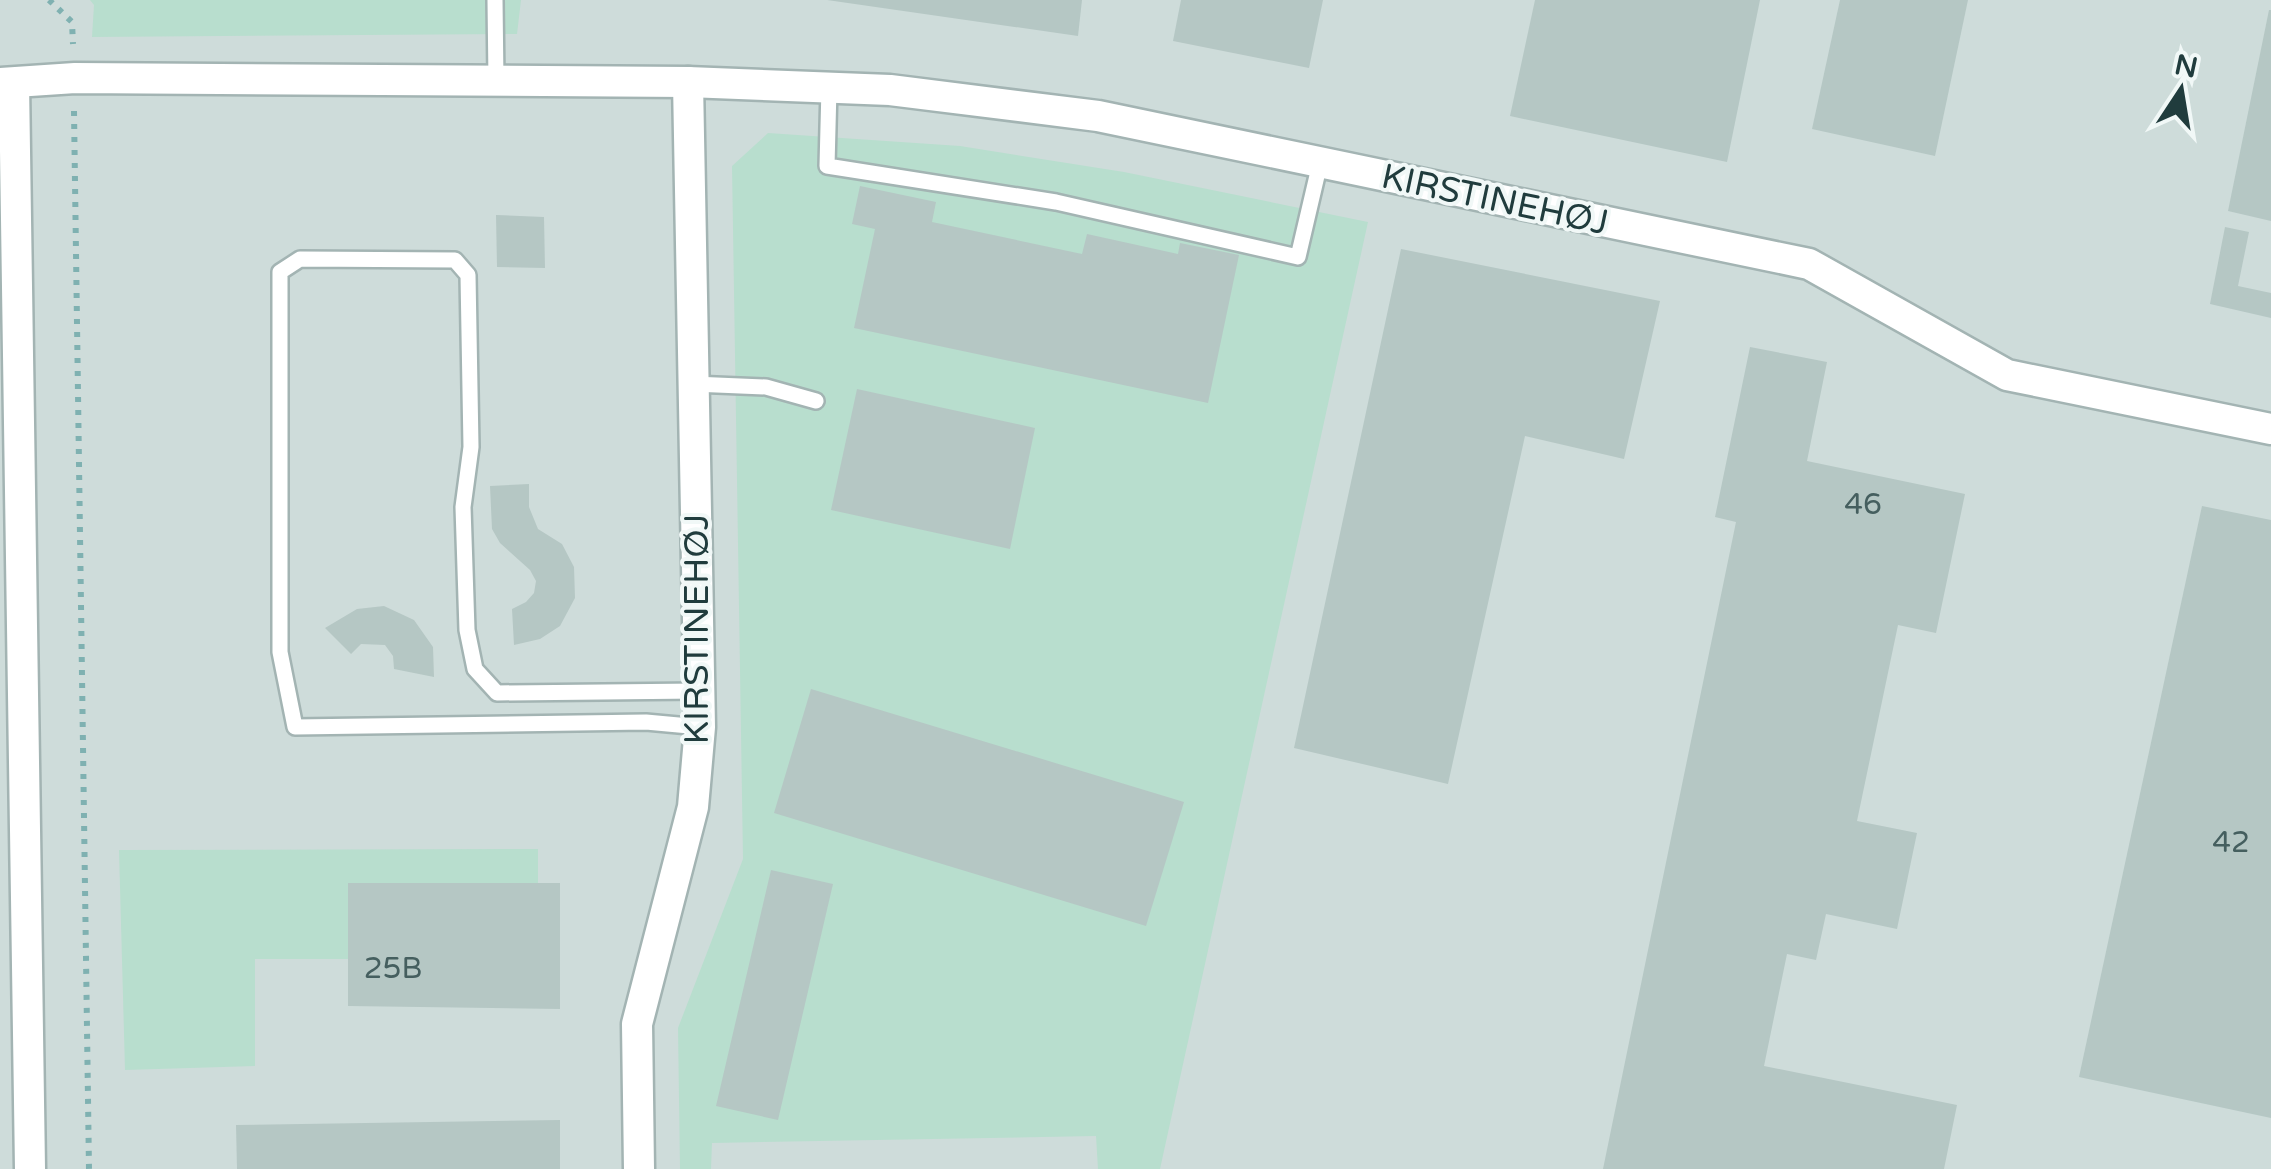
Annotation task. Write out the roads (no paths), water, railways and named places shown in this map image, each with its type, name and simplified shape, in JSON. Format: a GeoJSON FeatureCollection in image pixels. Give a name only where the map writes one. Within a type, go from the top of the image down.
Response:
{"type":"FeatureCollection","features":[{"type":"Feature","properties":{"kind":"street","name":"KIRSTINEHØJ"},"geometry":{"type":"LineString","coordinates":[[30,1169],[7,83],[75,78],[688,82],[890,90],[1098,116],[1809,264],[2006,375],[2271,429]]}},
{"type":"Feature","properties":{"kind":"street","name":"KIRSTINEHØJ"},"geometry":{"type":"LineString","coordinates":[[639,1169],[637,1024],[694,807],[700,727],[688,82]]}},
{"type":"Feature","properties":{"kind":"lane"},"geometry":{"type":"LineString","coordinates":[[496,0],[496,81]]}},
{"type":"Feature","properties":{"kind":"lane"},"geometry":{"type":"LineString","coordinates":[[829,88],[826,166],[1056,202],[1298,257],[1320,163]]}},
{"type":"Feature","properties":{"kind":"lane"},"geometry":{"type":"LineString","coordinates":[[698,691],[497,693],[474,669],[467,630],[462,507],[472,447],[468,275],[455,260],[300,259],[280,272],[280,652],[295,727],[646,722],[700,727]]}},
{"type":"Feature","properties":{"kind":"lane"},"geometry":{"type":"LineString","coordinates":[[693,384],[766,387],[816,401]]}}]}
